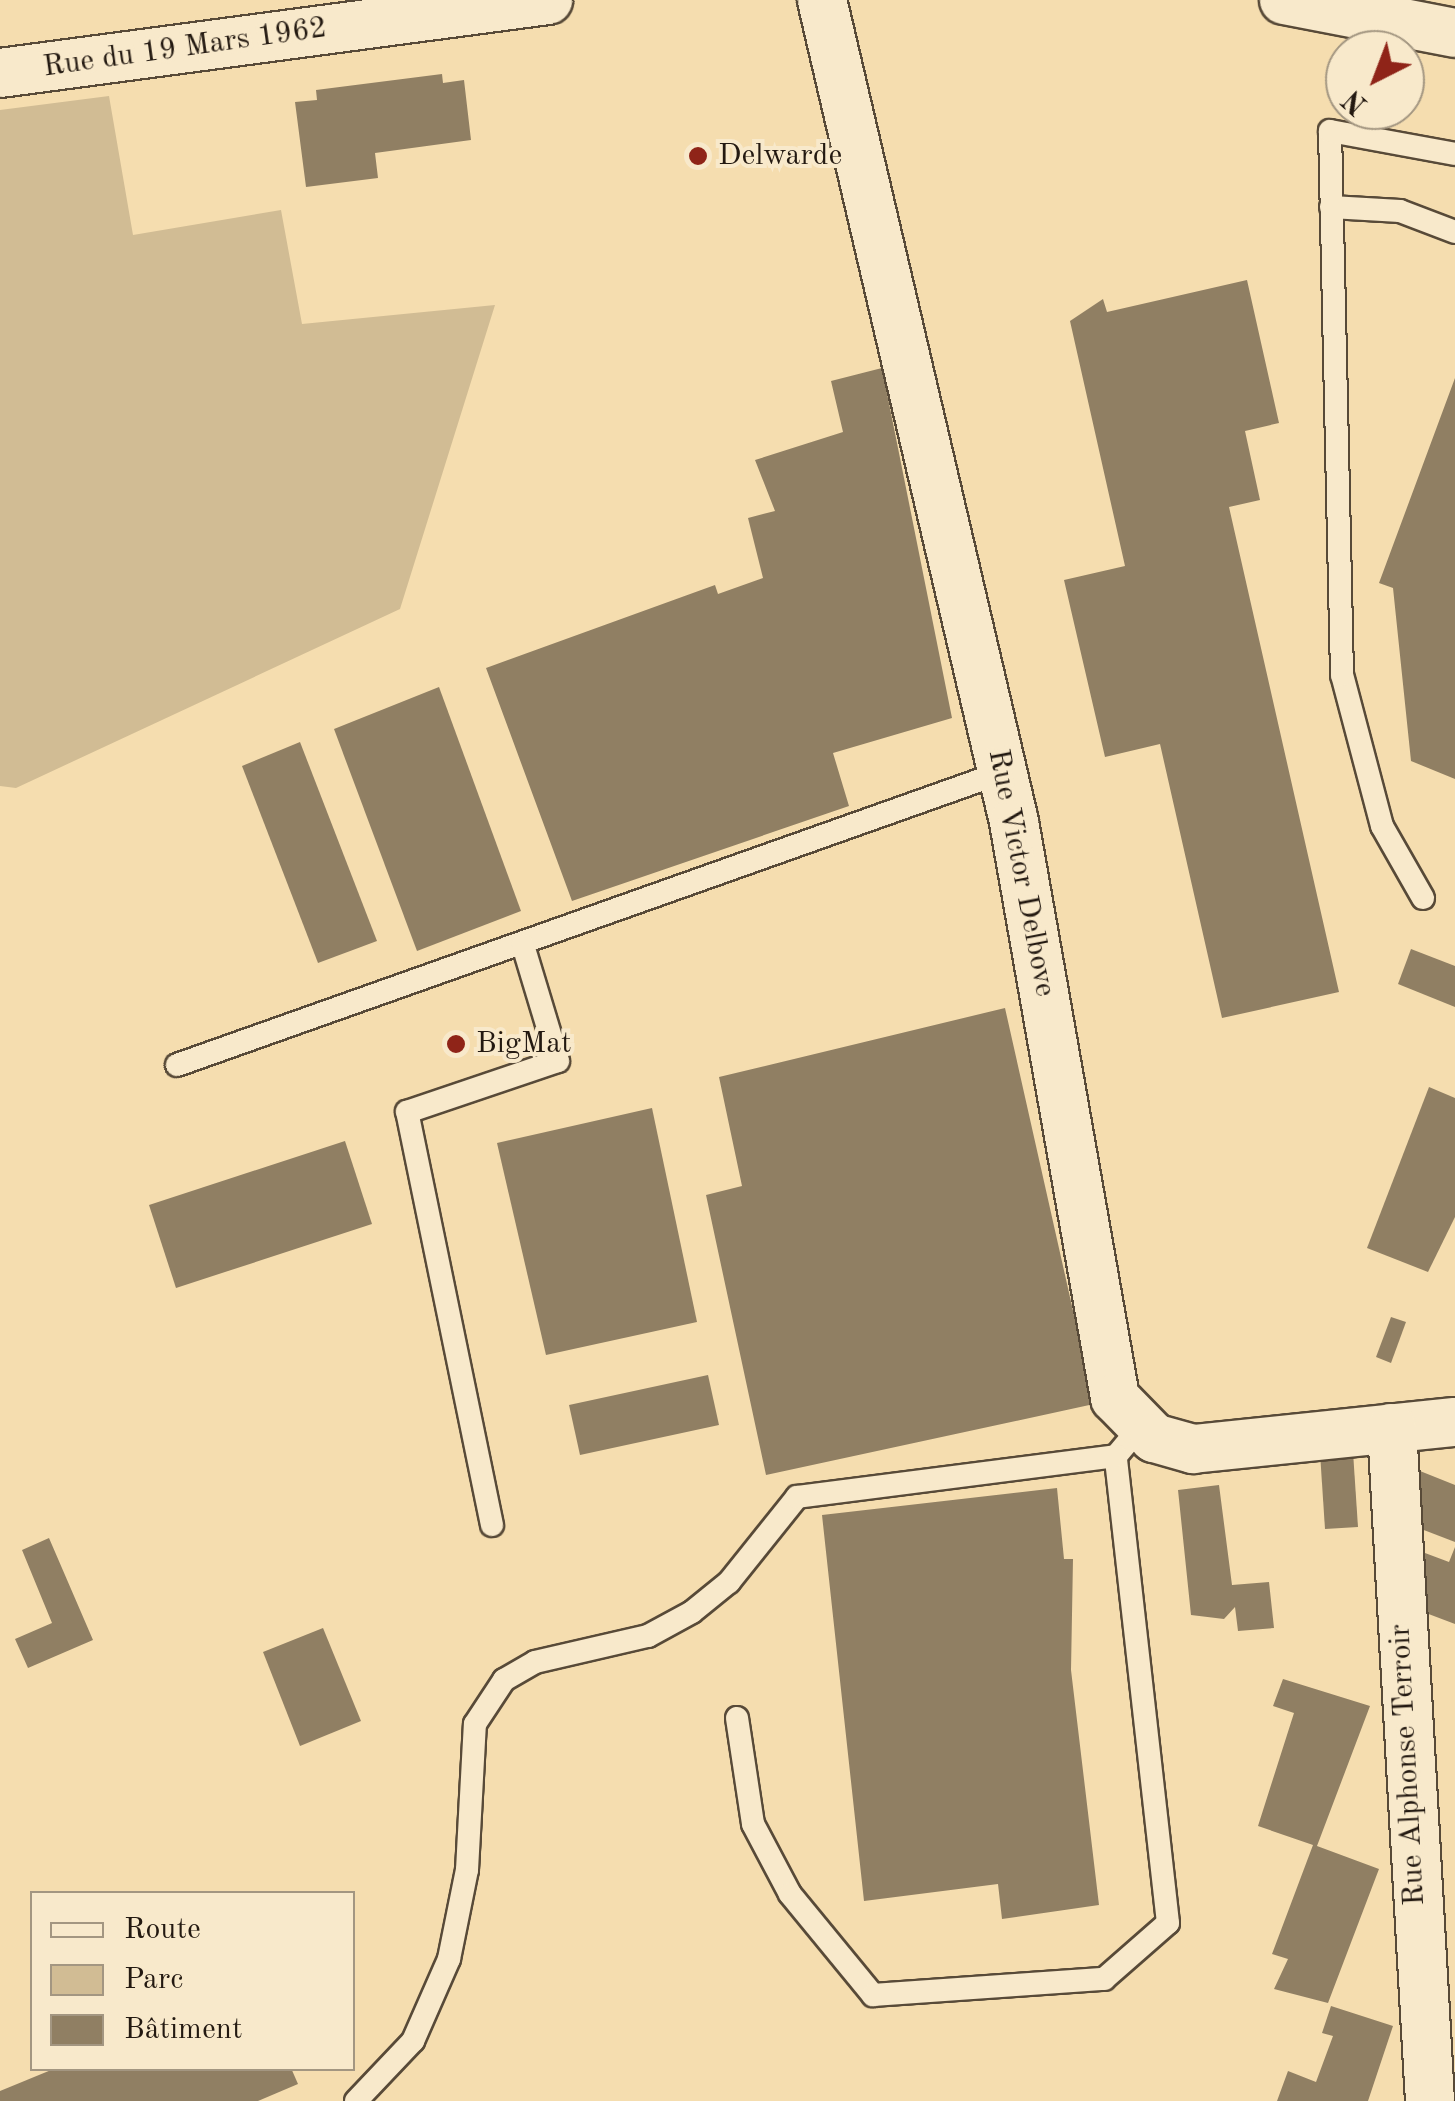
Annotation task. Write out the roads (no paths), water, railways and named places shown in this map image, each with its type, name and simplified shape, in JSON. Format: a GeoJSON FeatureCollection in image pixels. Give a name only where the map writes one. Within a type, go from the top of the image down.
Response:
{"type":"FeatureCollection","features":[{"type":"Feature","properties":{"kind":"street","name":"Rue du 19 Mars 1962"},"geometry":{"type":"LineString","coordinates":[[0,73],[548,0]]}},
{"type":"Feature","properties":{"kind":"street","name":"Rue Victor Delbove"},"geometry":{"type":"LineString","coordinates":[[822,0],[1003,772],[1111,1386],[1128,1442]]}},
{"type":"Feature","properties":{"kind":"street"},"geometry":{"type":"LineString","coordinates":[[1284,0],[1455,33]]}},
{"type":"Feature","properties":{"kind":"street"},"geometry":{"type":"LineString","coordinates":[[1128,1442],[1193,1448],[1455,1422]]}},
{"type":"Feature","properties":{"kind":"street","name":"Rue Alphonse Terroir"},"geometry":{"type":"LineString","coordinates":[[1392,1428],[1430,2101]]}},
{"type":"Feature","properties":{"kind":"lane"},"geometry":{"type":"LineString","coordinates":[[1423,898],[1382,826],[1342,674],[1330,132],[1455,154]]}},
{"type":"Feature","properties":{"kind":"lane"},"geometry":{"type":"LineString","coordinates":[[1331,207],[1400,210],[1455,232]]}},
{"type":"Feature","properties":{"kind":"lane"},"geometry":{"type":"LineString","coordinates":[[177,1065],[1003,772]]}},
{"type":"Feature","properties":{"kind":"lane"},"geometry":{"type":"LineString","coordinates":[[492,1525],[406,1112],[558,1061],[523,945]]}},
{"type":"Feature","properties":{"kind":"lane"},"geometry":{"type":"LineString","coordinates":[[356,2101],[412,2041],[448,1959],[467,1870],[475,1724],[504,1680],[692,1612],[729,1582],[797,1497],[1128,1442],[1168,1924],[1104,1980],[873,1995],[790,1894],[753,1824],[737,1718]]}},
{"type":"Feature","properties":{"kind":"place","name":"Delwarde"},"geometry":{"type":"Point","coordinates":[698,156]}},
{"type":"Feature","properties":{"kind":"place","name":"BigMat"},"geometry":{"type":"Point","coordinates":[456,1044]}}]}
